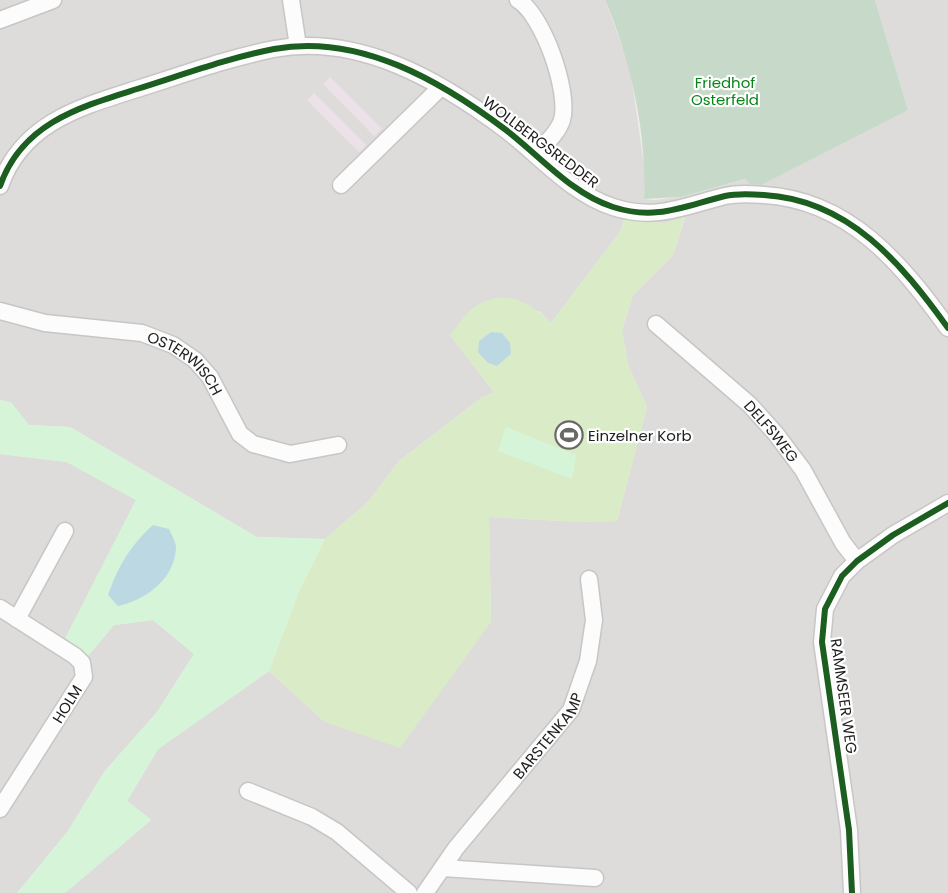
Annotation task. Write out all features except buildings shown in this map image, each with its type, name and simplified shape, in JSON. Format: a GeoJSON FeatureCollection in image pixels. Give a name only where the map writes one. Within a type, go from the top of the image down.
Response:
{"type":"FeatureCollection","features":[{"type":"Feature","properties":{"kind":"street"},"geometry":{"type":"LineString","coordinates":[[2,15],[53,0]]}},
{"type":"Feature","properties":{"kind":"street"},"geometry":{"type":"LineString","coordinates":[[291,0],[298,46]]}},
{"type":"Feature","properties":{"kind":"street"},"geometry":{"type":"LineString","coordinates":[[518,0],[532,13],[555,63],[563,109],[558,129],[536,154]]}},
{"type":"Feature","properties":{"kind":"street","name":"WOLLBERGSREDDER"},"geometry":{"type":"LineString","coordinates":[[0,186],[12,163],[27,143],[40,129],[58,118],[110,98],[250,55],[298,46],[334,47],[362,53],[406,70],[441,87],[487,116],[572,184],[598,200],[634,212],[659,214],[738,194],[773,196],[809,202],[837,214],[884,251],[948,328]]}},
{"type":"Feature","properties":{"kind":"street"},"geometry":{"type":"LineString","coordinates":[[341,185],[441,87]]}},
{"type":"Feature","properties":{"kind":"street","name":"OSTERWISCH"},"geometry":{"type":"LineString","coordinates":[[0,311],[44,323],[142,333],[165,342],[195,360],[210,377],[240,434],[253,444],[290,454],[338,445]]}},
{"type":"Feature","properties":{"kind":"street","name":"DELFSWEG"},"geometry":{"type":"LineString","coordinates":[[656,324],[750,404],[776,434],[803,470],[843,543],[857,561]]}},
{"type":"Feature","properties":{"kind":"street","name":"RAMMSEER WEG"},"geometry":{"type":"LineString","coordinates":[[852,893],[850,830],[822,629],[825,609],[834,588],[842,576],[857,561],[892,535],[948,503]]}},
{"type":"Feature","properties":{"kind":"street"},"geometry":{"type":"LineString","coordinates":[[16,619],[65,531]]}},
{"type":"Feature","properties":{"kind":"street","name":"BARSTENKAMP"},"geometry":{"type":"LineString","coordinates":[[426,893],[456,848],[571,710],[588,661],[593,628],[589,579]]}},
{"type":"Feature","properties":{"kind":"street","name":"HOLM"},"geometry":{"type":"LineString","coordinates":[[0,608],[76,656],[82,663],[84,677],[0,809]]}},
{"type":"Feature","properties":{"kind":"street"},"geometry":{"type":"LineString","coordinates":[[248,791],[312,816],[336,832],[409,893]]}},
{"type":"Feature","properties":{"kind":"street"},"geometry":{"type":"LineString","coordinates":[[443,868],[596,878]]}},
{"type":"Feature","properties":{"kind":"shaded area"},"geometry":{"type":"Polygon","coordinates":[[[0,0],[605,0],[630,67],[645,172],[644,199],[655,200],[681,197],[746,179],[908,110],[875,0],[948,0],[948,893],[65,893],[151,820],[127,801],[158,749],[269,671],[325,722],[491,622],[489,517],[580,522],[617,521],[647,407],[628,365],[622,330],[633,295],[673,255],[685,218],[665,223],[624,220],[620,232],[551,323],[539,311],[450,335],[494,392],[481,398],[399,461],[368,502],[325,539],[257,537],[70,427],[29,425],[11,403],[0,400],[0,0]]]}},
{"type":"Feature","properties":{"kind":"shaded area"},"geometry":{"type":"Polygon","coordinates":[[[383,75],[409,101],[387,122],[361,97],[383,75]]]}},
{"type":"Feature","properties":{"kind":"shaded area"},"geometry":{"type":"Polygon","coordinates":[[[330,77],[382,129],[374,136],[323,84],[330,77]]]}},
{"type":"Feature","properties":{"kind":"shaded area"},"geometry":{"type":"Polygon","coordinates":[[[314,93],[366,145],[359,152],[307,100],[314,93]]]}},
{"type":"Feature","properties":{"kind":"shaded area"},"geometry":{"type":"Polygon","coordinates":[[[0,454],[67,462],[136,500],[61,648],[82,663],[114,625],[153,620],[194,654],[157,712],[104,772],[68,831],[17,893],[0,893],[0,454]]]}},
{"type":"Feature","properties":{"kind":"green space","name":"Friedhof Osterfeld"},"geometry":{"type":"Polygon","coordinates":[[[605,0],[875,0],[908,110],[761,185],[750,184],[745,179],[681,197],[644,199],[643,149],[640,123],[630,72],[605,0]]]}},
{"type":"Feature","properties":{"kind":"green space"},"geometry":{"type":"Polygon","coordinates":[[[685,217],[673,255],[633,295],[622,330],[628,365],[647,407],[617,521],[580,522],[489,517],[491,622],[400,748],[325,722],[269,671],[299,591],[325,539],[368,502],[399,461],[481,398],[494,392],[450,335],[473,308],[494,298],[504,297],[524,303],[551,323],[620,232],[624,220],[665,223],[685,217]]]}},
{"type":"Feature","properties":{"kind":"green space"},"geometry":{"type":"Polygon","coordinates":[[[0,400],[11,402],[29,425],[70,427],[257,537],[325,539],[299,591],[269,671],[158,749],[127,801],[151,820],[65,893],[17,893],[68,831],[104,772],[157,712],[194,654],[153,620],[114,625],[82,663],[60,648],[136,500],[67,462],[0,454],[0,400]]]}},
{"type":"Feature","properties":{"kind":"green space"},"geometry":{"type":"Polygon","coordinates":[[[506,427],[576,455],[572,479],[498,451],[506,427]]]}},
{"type":"Feature","properties":{"kind":"water"},"geometry":{"type":"Polygon","coordinates":[[[491,332],[502,333],[510,343],[511,354],[497,366],[488,363],[478,352],[479,341],[491,332]]]}},
{"type":"Feature","properties":{"kind":"water"},"geometry":{"type":"Polygon","coordinates":[[[153,525],[169,529],[174,540],[176,547],[170,569],[165,578],[148,593],[139,599],[118,606],[108,595],[116,574],[131,549],[153,525]]]}},
{"type":"Feature","properties":{"kind":"cycle path"},"geometry":{"type":"LineString","coordinates":[[0,186],[10,164],[23,147],[38,132],[74,111],[222,62],[257,53],[274,49],[306,46],[337,48],[368,55],[398,65],[454,94],[519,140],[570,184],[598,201],[613,207],[643,213],[657,212],[683,208],[725,196],[744,194],[794,199],[822,209],[847,222],[892,259],[911,280],[948,328]]}},
{"type":"Feature","properties":{"kind":"cycle path"},"geometry":{"type":"LineString","coordinates":[[852,893],[849,830],[822,642],[825,609],[842,576],[857,561],[893,535],[948,503]]}},
{"type":"Feature","properties":{"kind":"place","name":"Einzelner Korb"},"geometry":{"type":"Point","coordinates":[569,435]}}]}
